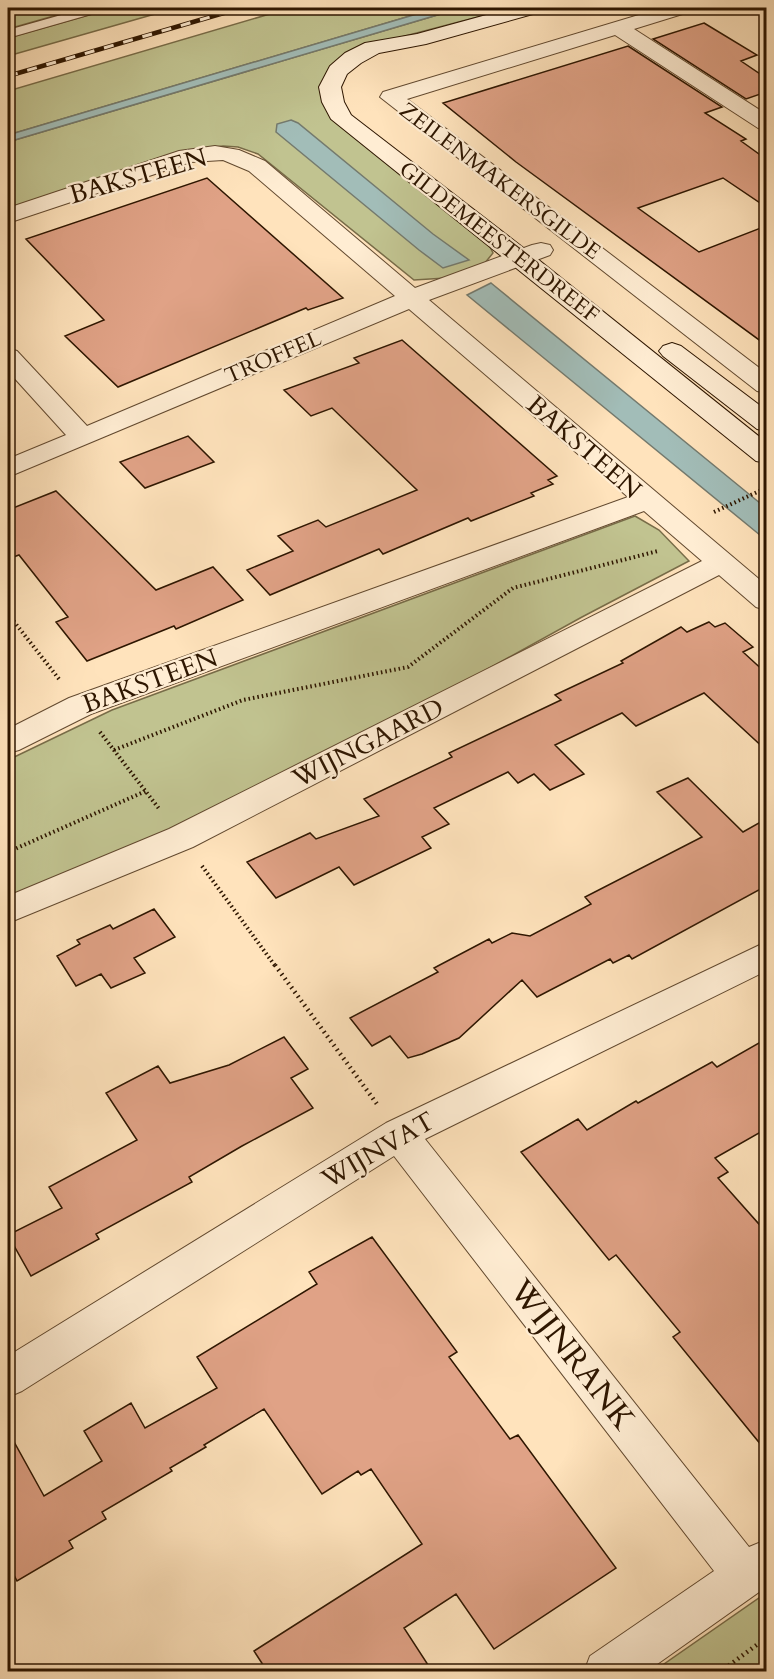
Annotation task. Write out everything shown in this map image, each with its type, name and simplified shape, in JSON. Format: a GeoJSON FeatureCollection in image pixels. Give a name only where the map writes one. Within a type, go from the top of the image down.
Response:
{"type":"FeatureCollection","features":[{"type":"Feature","properties":{"kind":"street","name":"GILDEMEESTERDREEF"},"geometry":{"type":"LineString","coordinates":[[532,8],[419,40],[373,48],[353,58],[338,71],[330,87],[337,111],[342,119],[766,423]]}},
{"type":"Feature","properties":{"kind":"street","name":"ZEILENMAKERSGILDE"},"geometry":{"type":"LineString","coordinates":[[682,8],[391,98],[766,385]]}},
{"type":"Feature","properties":{"kind":"street"},"geometry":{"type":"LineString","coordinates":[[618,28],[766,123]]}},
{"type":"Feature","properties":{"kind":"street","name":"GILDEMEESTERDREEF"},"geometry":{"type":"LineString","coordinates":[[419,40],[364,68],[355,81],[356,104],[361,112],[766,455]]}},
{"type":"Feature","properties":{"kind":"street","name":"BAKSTEEN"},"geometry":{"type":"LineString","coordinates":[[8,216],[187,156],[227,152],[244,158],[257,165],[410,299],[648,500],[80,706],[8,742]]}},
{"type":"Feature","properties":{"kind":"street","name":"TROFFEL"},"geometry":{"type":"LineString","coordinates":[[8,469],[410,299],[531,254]]}},
{"type":"Feature","properties":{"kind":"street"},"geometry":{"type":"LineString","coordinates":[[8,356],[83,437]]}},
{"type":"Feature","properties":{"kind":"street"},"geometry":{"type":"LineString","coordinates":[[648,500],[766,600]]}},
{"type":"Feature","properties":{"kind":"street","name":"WIJNGAARD"},"geometry":{"type":"LineString","coordinates":[[8,910],[181,838],[722,562]]}},
{"type":"Feature","properties":{"kind":"street","name":"WIJNVAT"},"geometry":{"type":"LineString","coordinates":[[8,1378],[399,1134],[766,957]]}},
{"type":"Feature","properties":{"kind":"street","name":"WIJNRANK"},"geometry":{"type":"LineString","coordinates":[[399,1134],[756,1568]]}},
{"type":"Feature","properties":{"kind":"street"},"geometry":{"type":"LineString","coordinates":[[606,1671],[756,1568]]}},
{"type":"Feature","properties":{"kind":"lane"},"geometry":{"type":"LineString","coordinates":[[8,34],[98,8]]}},
{"type":"Feature","properties":{"kind":"path"},"geometry":{"type":"LineString","coordinates":[[713,513],[766,488]]}},
{"type":"Feature","properties":{"kind":"path"},"geometry":{"type":"LineString","coordinates":[[114,750],[243,700],[408,667],[513,588],[697,541]]}},
{"type":"Feature","properties":{"kind":"path"},"geometry":{"type":"LineString","coordinates":[[8,614],[146,791],[399,1134]]}},
{"type":"Feature","properties":{"kind":"path"},"geometry":{"type":"LineString","coordinates":[[8,852],[146,791]]}},
{"type":"Feature","properties":{"kind":"path"},"geometry":{"type":"LineString","coordinates":[[720,1671],[766,1638]]}},
{"type":"Feature","properties":{"kind":"green space"},"geometry":{"type":"Polygon","coordinates":[[[38,8],[82,8],[8,29],[8,16],[38,8]]]}},
{"type":"Feature","properties":{"kind":"green space"},"geometry":{"type":"Polygon","coordinates":[[[113,8],[176,8],[8,56],[8,38],[113,8]]]}},
{"type":"Feature","properties":{"kind":"green space"},"geometry":{"type":"Polygon","coordinates":[[[290,8],[437,8],[8,135],[8,91],[290,8]]]}},
{"type":"Feature","properties":{"kind":"green space"},"geometry":{"type":"Polygon","coordinates":[[[461,8],[512,8],[371,45],[325,95],[487,241],[493,253],[484,264],[446,278],[414,280],[258,154],[238,147],[223,146],[191,150],[8,209],[8,142],[461,8]]]}},
{"type":"Feature","properties":{"kind":"green space"},"geometry":{"type":"Polygon","coordinates":[[[635,516],[659,530],[689,561],[582,617],[181,838],[8,902],[8,760],[112,710],[635,516]]]}},
{"type":"Feature","properties":{"kind":"green space"},"geometry":{"type":"Polygon","coordinates":[[[766,1593],[766,1671],[654,1671],[766,1593]]]}},
{"type":"Feature","properties":{"kind":"water"},"geometry":{"type":"Polygon","coordinates":[[[437,8],[461,8],[8,142],[8,135],[437,8]]]}},
{"type":"Feature","properties":{"kind":"water"},"geometry":{"type":"Polygon","coordinates":[[[291,120],[298,123],[433,234],[469,260],[443,268],[419,250],[276,132],[277,124],[291,120]]]}},
{"type":"Feature","properties":{"kind":"water"},"geometry":{"type":"Polygon","coordinates":[[[491,283],[766,508],[766,540],[467,295],[491,283]]]}},
{"type":"Feature","properties":{"kind":"building"},"geometry":{"type":"Polygon","coordinates":[[[704,23],[757,55],[741,61],[766,78],[766,92],[746,99],[653,39],[704,23]]]}},
{"type":"Feature","properties":{"kind":"building"},"geometry":{"type":"Polygon","coordinates":[[[628,46],[722,107],[705,113],[746,139],[741,141],[766,159],[766,207],[723,178],[638,208],[699,252],[766,226],[766,345],[516,162],[443,103],[628,46]]]}},
{"type":"Feature","properties":{"kind":"building"},"geometry":{"type":"Polygon","coordinates":[[[207,178],[343,298],[308,310],[306,308],[118,387],[65,336],[104,320],[26,239],[207,178]]]}},
{"type":"Feature","properties":{"kind":"building"},"geometry":{"type":"Polygon","coordinates":[[[402,340],[557,476],[548,480],[553,484],[531,493],[534,496],[471,521],[468,518],[383,554],[379,549],[270,595],[247,570],[293,551],[278,536],[318,520],[326,527],[417,490],[332,408],[311,416],[284,390],[359,363],[354,358],[402,340]]]}},
{"type":"Feature","properties":{"kind":"building"},"geometry":{"type":"Polygon","coordinates":[[[188,436],[214,462],[145,488],[120,462],[188,436]]]}},
{"type":"Feature","properties":{"kind":"building"},"geometry":{"type":"Polygon","coordinates":[[[56,491],[156,590],[213,567],[243,600],[176,629],[174,626],[87,661],[56,622],[68,617],[19,555],[8,559],[8,510],[56,491]]]}},
{"type":"Feature","properties":{"kind":"building"},"geometry":{"type":"Polygon","coordinates":[[[709,622],[715,627],[725,623],[753,647],[743,652],[766,673],[766,750],[704,693],[636,726],[622,713],[555,745],[584,774],[550,790],[534,774],[518,783],[508,772],[434,808],[449,824],[422,837],[431,848],[354,885],[339,867],[276,898],[247,862],[310,833],[316,839],[379,816],[364,799],[452,757],[449,753],[561,700],[555,695],[623,663],[621,661],[681,627],[687,632],[709,622]]]}},
{"type":"Feature","properties":{"kind":"building"},"geometry":{"type":"Polygon","coordinates":[[[688,778],[743,832],[766,819],[766,886],[632,959],[629,955],[613,963],[610,959],[537,997],[522,980],[459,1038],[422,1054],[408,1058],[390,1036],[372,1046],[350,1018],[438,972],[434,968],[489,939],[492,943],[512,933],[530,936],[591,904],[585,897],[702,837],[657,792],[688,778]]]}},
{"type":"Feature","properties":{"kind":"building"},"geometry":{"type":"Polygon","coordinates":[[[154,909],[175,937],[134,958],[145,973],[111,988],[101,974],[76,986],[57,956],[80,944],[77,940],[110,925],[113,929],[154,909]]]}},
{"type":"Feature","properties":{"kind":"building"},"geometry":{"type":"Polygon","coordinates":[[[284,1037],[308,1069],[291,1078],[313,1108],[189,1177],[192,1182],[96,1234],[99,1239],[31,1276],[8,1235],[62,1208],[49,1187],[137,1140],[106,1093],[158,1066],[170,1083],[229,1065],[284,1037]]]}},
{"type":"Feature","properties":{"kind":"building"},"geometry":{"type":"Polygon","coordinates":[[[766,1039],[766,1129],[715,1158],[728,1172],[718,1178],[766,1232],[766,1451],[673,1337],[680,1332],[616,1255],[609,1260],[521,1152],[578,1119],[587,1130],[636,1101],[638,1103],[712,1062],[717,1067],[766,1039]]]}},
{"type":"Feature","properties":{"kind":"building"},"geometry":{"type":"Polygon","coordinates":[[[372,1237],[457,1352],[449,1357],[510,1439],[518,1435],[616,1568],[494,1649],[456,1594],[404,1628],[432,1671],[267,1671],[254,1651],[422,1544],[371,1469],[361,1475],[358,1471],[322,1494],[264,1409],[204,1445],[206,1447],[170,1468],[172,1471],[102,1512],[106,1519],[69,1541],[73,1548],[17,1581],[8,1563],[8,1431],[44,1496],[102,1461],[84,1431],[131,1403],[145,1428],[217,1388],[197,1357],[317,1284],[309,1272],[372,1237]]]}},
{"type":"Feature","properties":{"kind":"railway"},"geometry":{"type":"LineString","coordinates":[[8,76],[241,8]]}}]}
